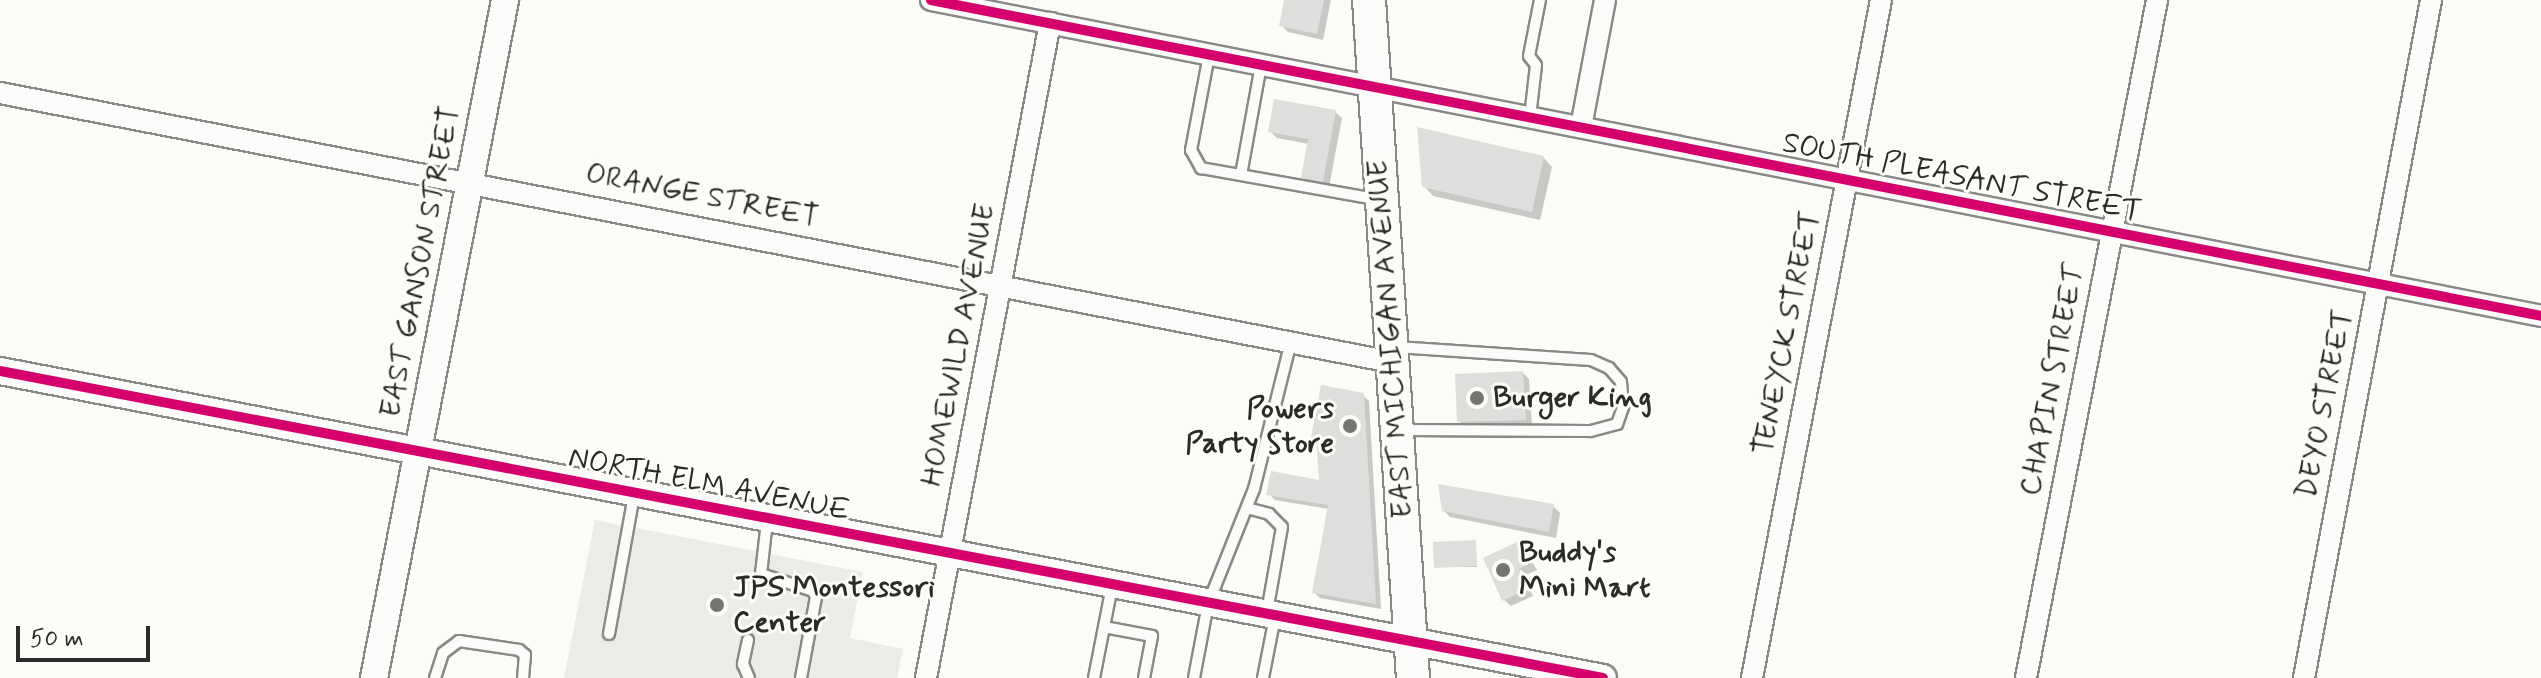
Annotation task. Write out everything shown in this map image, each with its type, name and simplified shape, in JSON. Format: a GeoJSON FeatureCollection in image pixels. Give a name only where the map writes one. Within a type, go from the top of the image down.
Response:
{"type":"FeatureCollection","features":[{"type":"Feature","properties":{"kind":"main road","name":"EAST MICHIGAN AVENUE"},"geometry":{"type":"LineString","coordinates":[[1369,0],[1413,678]]}},
{"type":"Feature","properties":{"kind":"street","name":"EAST GANSON STREET"},"geometry":{"type":"LineString","coordinates":[[374,678],[505,0]]}},
{"type":"Feature","properties":{"kind":"street","name":"SOUTH PLEASANT STREET"},"geometry":{"type":"LineString","coordinates":[[931,0],[2541,316]]}},
{"type":"Feature","properties":{"kind":"street"},"geometry":{"type":"LineString","coordinates":[[1581,127],[1605,0]]}},
{"type":"Feature","properties":{"kind":"street","name":"TENEYCK STREET"},"geometry":{"type":"LineString","coordinates":[[1752,678],[1881,0]]}},
{"type":"Feature","properties":{"kind":"street","name":"CHAPIN STREET"},"geometry":{"type":"LineString","coordinates":[[2026,678],[2157,0]]}},
{"type":"Feature","properties":{"kind":"street","name":"DEYO STREET"},"geometry":{"type":"LineString","coordinates":[[2304,678],[2431,0]]}},
{"type":"Feature","properties":{"kind":"street","name":"HOMEWILD AVENUE"},"geometry":{"type":"LineString","coordinates":[[926,678],[1050,23]]}},
{"type":"Feature","properties":{"kind":"street","name":"ORANGE STREET"},"geometry":{"type":"LineString","coordinates":[[0,93],[469,181],[1291,342],[1392,355]]}},
{"type":"Feature","properties":{"kind":"street","name":"NORTH ELM AVENUE"},"geometry":{"type":"LineString","coordinates":[[0,371],[948,556],[1591,677]]}},
{"type":"Feature","properties":{"kind":"lane"},"geometry":{"type":"LineString","coordinates":[[1530,117],[1536,65],[1529,56],[1540,0]]}},
{"type":"Feature","properties":{"kind":"lane"},"geometry":{"type":"LineString","coordinates":[[1209,55],[1192,159],[1201,168],[1382,201]]}},
{"type":"Feature","properties":{"kind":"lane"},"geometry":{"type":"LineString","coordinates":[[1241,175],[1261,65]]}},
{"type":"Feature","properties":{"kind":"lane"},"geometry":{"type":"LineString","coordinates":[[1194,678],[1208,604],[1247,508],[1291,342]]}},
{"type":"Feature","properties":{"kind":"lane"},"geometry":{"type":"LineString","coordinates":[[1392,355],[1591,360],[1609,368],[1621,382],[1623,407],[1617,424],[1590,431],[1396,430]]}},
{"type":"Feature","properties":{"kind":"lane"},"geometry":{"type":"LineString","coordinates":[[609,634],[634,495]]}},
{"type":"Feature","properties":{"kind":"lane"},"geometry":{"type":"LineString","coordinates":[[1247,508],[1278,519],[1282,527],[1263,678]]}},
{"type":"Feature","properties":{"kind":"lane"},"geometry":{"type":"LineString","coordinates":[[767,521],[761,574],[813,591],[816,597],[801,678]]}},
{"type":"Feature","properties":{"kind":"lane"},"geometry":{"type":"LineString","coordinates":[[1094,678],[1112,586]]}},
{"type":"Feature","properties":{"kind":"lane"},"geometry":{"type":"LineString","coordinates":[[1104,627],[1152,636],[1144,678]]}},
{"type":"Feature","properties":{"kind":"lane"},"geometry":{"type":"LineString","coordinates":[[748,640],[743,664],[749,678]]}},
{"type":"Feature","properties":{"kind":"lane"},"geometry":{"type":"LineString","coordinates":[[435,678],[443,653],[459,641],[519,650],[525,655],[523,678]]}},
{"type":"Feature","properties":{"kind":"shaded area","name":"JPS Montessori Center"},"geometry":{"type":"Polygon","coordinates":[[[595,520],[863,572],[850,638],[903,649],[897,678],[564,678],[595,520]]]}},
{"type":"Feature","properties":{"kind":"building"},"geometry":{"type":"Polygon","coordinates":[[[1284,0],[1324,0],[1317,34],[1279,26],[1284,0]]]}},
{"type":"Feature","properties":{"kind":"building"},"geometry":{"type":"Polygon","coordinates":[[[1274,99],[1336,110],[1323,182],[1301,178],[1308,139],[1268,132],[1274,99]]]}},
{"type":"Feature","properties":{"kind":"building"},"geometry":{"type":"Polygon","coordinates":[[[1417,127],[1544,156],[1532,212],[1422,187],[1417,127]]]}},
{"type":"Feature","properties":{"kind":"building"},"geometry":{"type":"Polygon","coordinates":[[[1523,371],[1526,420],[1457,422],[1455,374],[1523,371]]]}},
{"type":"Feature","properties":{"kind":"building"},"geometry":{"type":"Polygon","coordinates":[[[1321,385],[1364,393],[1376,604],[1312,593],[1328,505],[1266,495],[1271,471],[1319,480],[1316,438],[1311,437],[1321,385]]]}},
{"type":"Feature","properties":{"kind":"building"},"geometry":{"type":"Polygon","coordinates":[[[1438,484],[1554,504],[1549,532],[1442,511],[1438,484]]]}},
{"type":"Feature","properties":{"kind":"building"},"geometry":{"type":"Polygon","coordinates":[[[1476,540],[1477,566],[1434,568],[1433,542],[1476,540]]]}},
{"type":"Feature","properties":{"kind":"building"},"geometry":{"type":"Polygon","coordinates":[[[1521,540],[1531,563],[1519,569],[1528,589],[1502,601],[1483,558],[1521,540]]]}},
{"type":"Feature","properties":{"kind":"cycle path"},"geometry":{"type":"LineString","coordinates":[[931,0],[2541,316]]}},
{"type":"Feature","properties":{"kind":"cycle path"},"geometry":{"type":"LineString","coordinates":[[0,371],[1603,678]]}},
{"type":"Feature","properties":{"kind":"place","name":"Burger King"},"geometry":{"type":"Point","coordinates":[1477,398]}},
{"type":"Feature","properties":{"kind":"place","name":"Powers Party Store"},"geometry":{"type":"Point","coordinates":[1350,426]}},
{"type":"Feature","properties":{"kind":"place","name":"Buddy's Mini Mart"},"geometry":{"type":"Point","coordinates":[1503,570]}},
{"type":"Feature","properties":{"kind":"place","name":"JPS Montessori Center"},"geometry":{"type":"Point","coordinates":[717,605]}}]}
